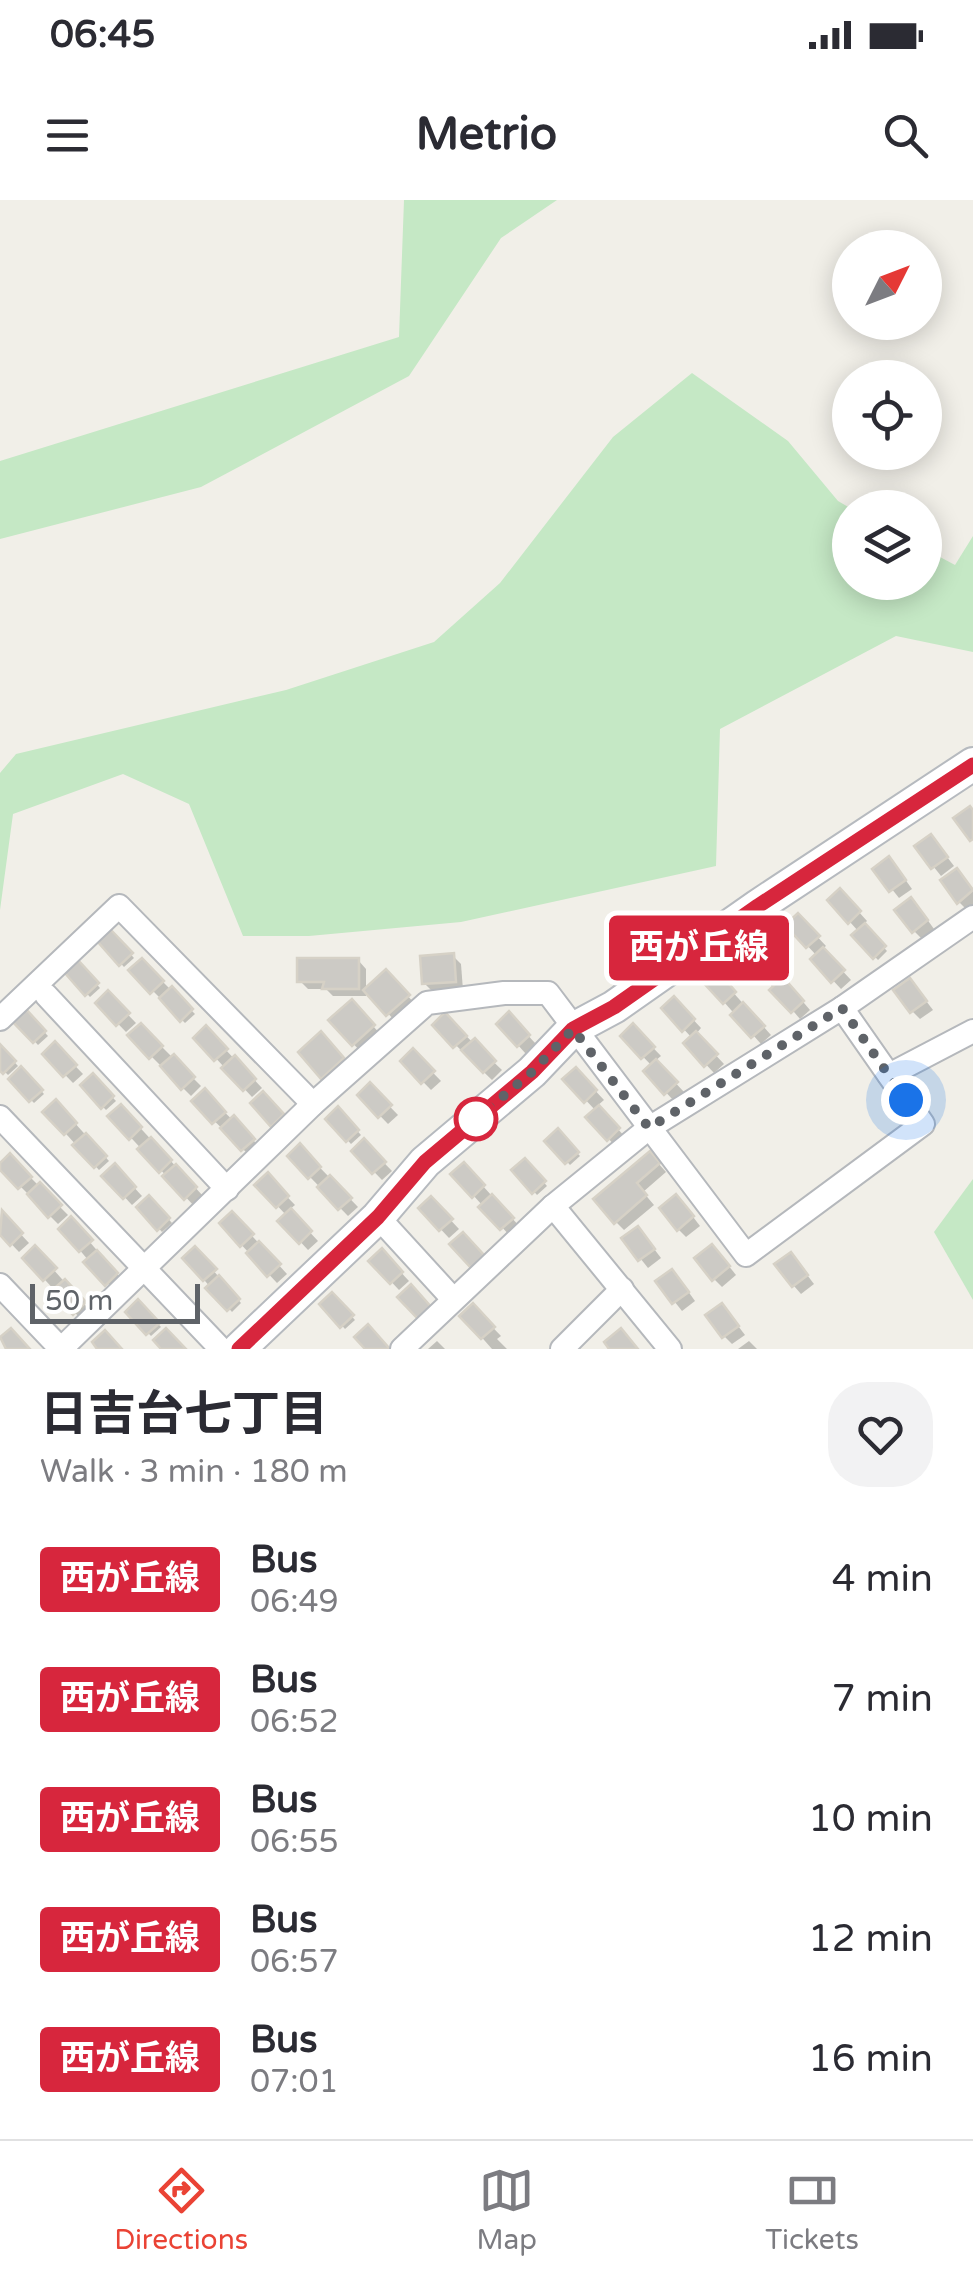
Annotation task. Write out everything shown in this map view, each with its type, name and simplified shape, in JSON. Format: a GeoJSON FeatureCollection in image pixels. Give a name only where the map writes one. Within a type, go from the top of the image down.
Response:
{"type":"FeatureCollection","features":[{"type":"Feature","properties":{"kind":"street"},"geometry":{"type":"LineString","coordinates":[[239,1349],[378,1217],[425,1162],[532,1072],[573,1029],[614,1007],[973,764]]}},
{"type":"Feature","properties":{"kind":"street"},"geometry":{"type":"LineString","coordinates":[[0,1019],[120,906],[313,1104]]}},
{"type":"Feature","properties":{"kind":"street"},"geometry":{"type":"LineString","coordinates":[[402,1349],[553,1206],[649,1128],[842,1008],[973,917]]}},
{"type":"Feature","properties":{"kind":"street"},"geometry":{"type":"LineString","coordinates":[[0,1285],[61,1349],[313,1104],[427,1002],[504,993],[548,993],[746,1255],[923,1124],[842,1008]]}},
{"type":"Feature","properties":{"kind":"street"},"geometry":{"type":"LineString","coordinates":[[46,995],[227,1189]]}},
{"type":"Feature","properties":{"kind":"street"},"geometry":{"type":"LineString","coordinates":[[890,1076],[973,1031]]}},
{"type":"Feature","properties":{"kind":"street"},"geometry":{"type":"LineString","coordinates":[[0,1116],[221,1349]]}},
{"type":"Feature","properties":{"kind":"street"},"geometry":{"type":"LineString","coordinates":[[553,1206],[670,1349]]}},
{"type":"Feature","properties":{"kind":"street"},"geometry":{"type":"LineString","coordinates":[[378,1217],[454,1299]]}},
{"type":"Feature","properties":{"kind":"street"},"geometry":{"type":"LineString","coordinates":[[562,1349],[622,1290]]}},
{"type":"Feature","properties":{"kind":"green space"},"geometry":{"type":"Polygon","coordinates":[[[404,200],[557,200],[501,238],[409,376],[201,487],[0,539],[0,461],[399,337],[404,200]]]}},
{"type":"Feature","properties":{"kind":"green space"},"geometry":{"type":"Polygon","coordinates":[[[692,373],[788,441],[832,494],[832,600],[942,600],[942,558],[955,565],[973,536],[973,652],[896,636],[720,729],[716,866],[461,922],[309,936],[243,936],[189,804],[123,774],[13,814],[0,910],[0,773],[16,754],[286,690],[434,642],[500,583],[613,437],[692,373]]]}},
{"type":"Feature","properties":{"kind":"green space"},"geometry":{"type":"Polygon","coordinates":[[[973,1179],[973,1300],[934,1232],[973,1179]]]}},
{"type":"Feature","properties":{"kind":"building"},"geometry":{"type":"Polygon","coordinates":[[[970,806],[973,839],[970,841],[953,818],[970,806]]]}},
{"type":"Feature","properties":{"kind":"building"},"geometry":{"type":"Polygon","coordinates":[[[931,834],[948,857],[931,869],[914,846],[931,834]]]}},
{"type":"Feature","properties":{"kind":"building"},"geometry":{"type":"Polygon","coordinates":[[[889,856],[906,880],[889,892],[872,869],[889,856]]]}},
{"type":"Feature","properties":{"kind":"building"},"geometry":{"type":"Polygon","coordinates":[[[957,868],[973,890],[957,904],[940,880],[957,868]]]}},
{"type":"Feature","properties":{"kind":"building"},"geometry":{"type":"Polygon","coordinates":[[[840,888],[861,911],[848,924],[827,900],[840,888]]]}},
{"type":"Feature","properties":{"kind":"building"},"geometry":{"type":"Polygon","coordinates":[[[911,897],[928,920],[912,933],[894,910],[911,897]]]}},
{"type":"Feature","properties":{"kind":"building"},"geometry":{"type":"Polygon","coordinates":[[[798,913],[820,936],[806,948],[785,925],[798,913]]]}},
{"type":"Feature","properties":{"kind":"building"},"geometry":{"type":"Polygon","coordinates":[[[865,923],[886,946],[873,959],[851,935],[865,923]]]}},
{"type":"Feature","properties":{"kind":"building"},"geometry":{"type":"Polygon","coordinates":[[[111,930],[133,953],[119,966],[98,942],[111,930]]]}},
{"type":"Feature","properties":{"kind":"building"},"geometry":{"type":"Polygon","coordinates":[[[758,945],[780,968],[766,981],[745,958],[758,945]]]}},
{"type":"Feature","properties":{"kind":"building"},"geometry":{"type":"Polygon","coordinates":[[[823,947],[845,970],[831,983],[810,959],[823,947]]]}},
{"type":"Feature","properties":{"kind":"building"},"geometry":{"type":"Polygon","coordinates":[[[454,953],[456,982],[422,984],[420,956],[454,953]]]}},
{"type":"Feature","properties":{"kind":"building"},"geometry":{"type":"Polygon","coordinates":[[[142,958],[164,981],[150,994],[128,970],[142,958]]]}},
{"type":"Feature","properties":{"kind":"building"},"geometry":{"type":"Polygon","coordinates":[[[297,958],[359,958],[359,989],[322,989],[324,982],[297,982],[297,958]]]}},
{"type":"Feature","properties":{"kind":"building"},"geometry":{"type":"Polygon","coordinates":[[[78,960],[99,983],[85,996],[64,972],[78,960]]]}},
{"type":"Feature","properties":{"kind":"building"},"geometry":{"type":"Polygon","coordinates":[[[715,968],[736,992],[723,1004],[701,980],[715,968]]]}},
{"type":"Feature","properties":{"kind":"building"},"geometry":{"type":"Polygon","coordinates":[[[386,969],[410,995],[386,1016],[363,990],[386,969]]]}},
{"type":"Feature","properties":{"kind":"building"},"geometry":{"type":"Polygon","coordinates":[[[783,977],[804,1001],[791,1013],[769,990],[783,977]]]}},
{"type":"Feature","properties":{"kind":"building"},"geometry":{"type":"Polygon","coordinates":[[[910,978],[927,1001],[910,1013],[893,990],[910,978]]]}},
{"type":"Feature","properties":{"kind":"building"},"geometry":{"type":"Polygon","coordinates":[[[172,986],[193,1009],[180,1022],[159,998],[172,986]]]}},
{"type":"Feature","properties":{"kind":"building"},"geometry":{"type":"Polygon","coordinates":[[[108,990],[130,1013],[116,1026],[95,1003],[108,990]]]}},
{"type":"Feature","properties":{"kind":"building"},"geometry":{"type":"Polygon","coordinates":[[[674,996],[695,1019],[682,1032],[661,1008],[674,996]]]}},
{"type":"Feature","properties":{"kind":"building"},"geometry":{"type":"Polygon","coordinates":[[[352,999],[375,1025],[352,1046],[328,1020],[352,999]]]}},
{"type":"Feature","properties":{"kind":"building"},"geometry":{"type":"Polygon","coordinates":[[[743,1002],[765,1026],[751,1038],[730,1015],[743,1002]]]}},
{"type":"Feature","properties":{"kind":"building"},"geometry":{"type":"Polygon","coordinates":[[[25,1008],[46,1031],[33,1043],[11,1020],[25,1008]]]}},
{"type":"Feature","properties":{"kind":"building"},"geometry":{"type":"Polygon","coordinates":[[[509,1011],[530,1035],[517,1047],[496,1024],[509,1011]]]}},
{"type":"Feature","properties":{"kind":"building"},"geometry":{"type":"Polygon","coordinates":[[[445,1012],[467,1036],[453,1048],[432,1025],[445,1012]]]}},
{"type":"Feature","properties":{"kind":"building"},"geometry":{"type":"Polygon","coordinates":[[[141,1023],[163,1046],[149,1059],[127,1035],[141,1023]]]}},
{"type":"Feature","properties":{"kind":"building"},"geometry":{"type":"Polygon","coordinates":[[[633,1023],[655,1047],[641,1059],[620,1036],[633,1023]]]}},
{"type":"Feature","properties":{"kind":"building"},"geometry":{"type":"Polygon","coordinates":[[[206,1025],[228,1049],[214,1061],[193,1038],[206,1025]]]}},
{"type":"Feature","properties":{"kind":"building"},"geometry":{"type":"Polygon","coordinates":[[[321,1031],[344,1058],[321,1079],[298,1052],[321,1031]]]}},
{"type":"Feature","properties":{"kind":"building"},"geometry":{"type":"Polygon","coordinates":[[[696,1031],[718,1054],[704,1067],[683,1043],[696,1031]]]}},
{"type":"Feature","properties":{"kind":"building"},"geometry":{"type":"Polygon","coordinates":[[[475,1038],[496,1061],[483,1073],[461,1050],[475,1038]]]}},
{"type":"Feature","properties":{"kind":"building"},"geometry":{"type":"Polygon","coordinates":[[[55,1041],[77,1065],[63,1077],[42,1054],[55,1041]]]}},
{"type":"Feature","properties":{"kind":"building"},"geometry":{"type":"Polygon","coordinates":[[[0,1044],[16,1061],[3,1074],[0,1071],[0,1044]]]}},
{"type":"Feature","properties":{"kind":"building"},"geometry":{"type":"Polygon","coordinates":[[[413,1048],[435,1071],[421,1084],[400,1061],[413,1048]]]}},
{"type":"Feature","properties":{"kind":"building"},"geometry":{"type":"Polygon","coordinates":[[[174,1054],[195,1077],[181,1090],[160,1066],[174,1054]]]}},
{"type":"Feature","properties":{"kind":"building"},"geometry":{"type":"Polygon","coordinates":[[[235,1055],[256,1079],[243,1091],[221,1068],[235,1055]]]}},
{"type":"Feature","properties":{"kind":"building"},"geometry":{"type":"Polygon","coordinates":[[[656,1059],[678,1082],[664,1095],[643,1071],[656,1059]]]}},
{"type":"Feature","properties":{"kind":"building"},"geometry":{"type":"Polygon","coordinates":[[[21,1066],[43,1090],[29,1102],[8,1079],[21,1066]]]}},
{"type":"Feature","properties":{"kind":"building"},"geometry":{"type":"Polygon","coordinates":[[[576,1067],[597,1090],[584,1103],[562,1079],[576,1067]]]}},
{"type":"Feature","properties":{"kind":"building"},"geometry":{"type":"Polygon","coordinates":[[[93,1073],[114,1096],[101,1109],[80,1085],[93,1073]]]}},
{"type":"Feature","properties":{"kind":"building"},"geometry":{"type":"Polygon","coordinates":[[[370,1082],[392,1105],[378,1118],[357,1095],[370,1082]]]}},
{"type":"Feature","properties":{"kind":"building"},"geometry":{"type":"Polygon","coordinates":[[[205,1088],[226,1112],[212,1124],[191,1101],[205,1088]]]}},
{"type":"Feature","properties":{"kind":"building"},"geometry":{"type":"Polygon","coordinates":[[[263,1091],[284,1114],[271,1127],[250,1103],[263,1091]]]}},
{"type":"Feature","properties":{"kind":"building"},"geometry":{"type":"Polygon","coordinates":[[[56,1099],[77,1123],[64,1135],[42,1112],[56,1099]]]}},
{"type":"Feature","properties":{"kind":"building"},"geometry":{"type":"Polygon","coordinates":[[[121,1104],[142,1127],[129,1140],[107,1116],[121,1104]]]}},
{"type":"Feature","properties":{"kind":"building"},"geometry":{"type":"Polygon","coordinates":[[[599,1105],[620,1128],[607,1141],[585,1117],[599,1105]]]}},
{"type":"Feature","properties":{"kind":"building"},"geometry":{"type":"Polygon","coordinates":[[[338,1106],[359,1130],[346,1142],[325,1119],[338,1106]]]}},
{"type":"Feature","properties":{"kind":"building"},"geometry":{"type":"Polygon","coordinates":[[[234,1115],[255,1139],[241,1151],[220,1128],[234,1115]]]}},
{"type":"Feature","properties":{"kind":"building"},"geometry":{"type":"Polygon","coordinates":[[[558,1128],[579,1152],[565,1164],[544,1141],[558,1128]]]}},
{"type":"Feature","properties":{"kind":"building"},"geometry":{"type":"Polygon","coordinates":[[[86,1133],[107,1156],[94,1168],[72,1145],[86,1133]]]}},
{"type":"Feature","properties":{"kind":"building"},"geometry":{"type":"Polygon","coordinates":[[[151,1137],[172,1160],[159,1173],[137,1149],[151,1137]]]}},
{"type":"Feature","properties":{"kind":"building"},"geometry":{"type":"Polygon","coordinates":[[[364,1138],[386,1162],[372,1174],[351,1151],[364,1138]]]}},
{"type":"Feature","properties":{"kind":"building"},"geometry":{"type":"Polygon","coordinates":[[[300,1143],[321,1167],[308,1179],[287,1156],[300,1143]]]}},
{"type":"Feature","properties":{"kind":"building"},"geometry":{"type":"Polygon","coordinates":[[[650,1151],[660,1163],[637,1183],[647,1195],[614,1224],[593,1199],[650,1151]]]}},
{"type":"Feature","properties":{"kind":"building"},"geometry":{"type":"Polygon","coordinates":[[[10,1153],[32,1177],[18,1189],[0,1170],[0,1163],[10,1153]]]}},
{"type":"Feature","properties":{"kind":"building"},"geometry":{"type":"Polygon","coordinates":[[[525,1158],[546,1181],[532,1194],[511,1170],[525,1158]]]}},
{"type":"Feature","properties":{"kind":"building"},"geometry":{"type":"Polygon","coordinates":[[[464,1162],[485,1185],[472,1198],[450,1174],[464,1162]]]}},
{"type":"Feature","properties":{"kind":"building"},"geometry":{"type":"Polygon","coordinates":[[[115,1163],[136,1187],[123,1199],[101,1176],[115,1163]]]}},
{"type":"Feature","properties":{"kind":"building"},"geometry":{"type":"Polygon","coordinates":[[[176,1164],[197,1187],[184,1200],[162,1176],[176,1164]]]}},
{"type":"Feature","properties":{"kind":"building"},"geometry":{"type":"Polygon","coordinates":[[[268,1172],[289,1196],[276,1208],[254,1185],[268,1172]]]}},
{"type":"Feature","properties":{"kind":"building"},"geometry":{"type":"Polygon","coordinates":[[[330,1175],[352,1198],[338,1210],[317,1187],[330,1175]]]}},
{"type":"Feature","properties":{"kind":"building"},"geometry":{"type":"Polygon","coordinates":[[[40,1182],[62,1205],[48,1218],[27,1194],[40,1182]]]}},
{"type":"Feature","properties":{"kind":"building"},"geometry":{"type":"Polygon","coordinates":[[[492,1194],[514,1218],[500,1230],[478,1207],[492,1194]]]}},
{"type":"Feature","properties":{"kind":"building"},"geometry":{"type":"Polygon","coordinates":[[[676,1194],[694,1216],[677,1231],[659,1208],[676,1194]]]}},
{"type":"Feature","properties":{"kind":"building"},"geometry":{"type":"Polygon","coordinates":[[[149,1195],[170,1218],[157,1231],[136,1207],[149,1195]]]}},
{"type":"Feature","properties":{"kind":"building"},"geometry":{"type":"Polygon","coordinates":[[[431,1196],[453,1219],[439,1231],[418,1208],[431,1196]]]}},
{"type":"Feature","properties":{"kind":"building"},"geometry":{"type":"Polygon","coordinates":[[[291,1208],[312,1231],[299,1244],[277,1221],[291,1208]]]}},
{"type":"Feature","properties":{"kind":"building"},"geometry":{"type":"Polygon","coordinates":[[[2,1210],[23,1233],[10,1246],[0,1235],[2,1210]]]}},
{"type":"Feature","properties":{"kind":"building"},"geometry":{"type":"Polygon","coordinates":[[[232,1211],[254,1234],[240,1247],[219,1223],[232,1211]]]}},
{"type":"Feature","properties":{"kind":"building"},"geometry":{"type":"Polygon","coordinates":[[[71,1216],[93,1240],[79,1252],[58,1229],[71,1216]]]}},
{"type":"Feature","properties":{"kind":"building"},"geometry":{"type":"Polygon","coordinates":[[[638,1226],[655,1249],[638,1261],[621,1238],[638,1226]]]}},
{"type":"Feature","properties":{"kind":"building"},"geometry":{"type":"Polygon","coordinates":[[[463,1232],[484,1255],[471,1268],[449,1244],[463,1232]]]}},
{"type":"Feature","properties":{"kind":"building"},"geometry":{"type":"Polygon","coordinates":[[[259,1241],[281,1264],[267,1277],[246,1253],[259,1241]]]}},
{"type":"Feature","properties":{"kind":"building"},"geometry":{"type":"Polygon","coordinates":[[[712,1244],[730,1266],[712,1281],[694,1258],[712,1244]]]}},
{"type":"Feature","properties":{"kind":"building"},"geometry":{"type":"Polygon","coordinates":[[[35,1245],[57,1268],[43,1281],[22,1258],[35,1245]]]}},
{"type":"Feature","properties":{"kind":"building"},"geometry":{"type":"Polygon","coordinates":[[[195,1246],[217,1269],[203,1281],[182,1258],[195,1246]]]}},
{"type":"Feature","properties":{"kind":"building"},"geometry":{"type":"Polygon","coordinates":[[[382,1248],[403,1272],[390,1284],[368,1261],[382,1248]]]}},
{"type":"Feature","properties":{"kind":"building"},"geometry":{"type":"Polygon","coordinates":[[[97,1250],[118,1273],[105,1286],[83,1262],[97,1250]]]}},
{"type":"Feature","properties":{"kind":"building"},"geometry":{"type":"Polygon","coordinates":[[[791,1252],[808,1275],[792,1287],[774,1264],[791,1252]]]}},
{"type":"Feature","properties":{"kind":"building"},"geometry":{"type":"Polygon","coordinates":[[[672,1269],[689,1292],[672,1304],[655,1281],[672,1269]]]}},
{"type":"Feature","properties":{"kind":"building"},"geometry":{"type":"Polygon","coordinates":[[[219,1275],[240,1299],[227,1311],[205,1288],[219,1275]]]}},
{"type":"Feature","properties":{"kind":"building"},"geometry":{"type":"Polygon","coordinates":[[[65,1279],[86,1302],[73,1315],[51,1291],[65,1279]]]}},
{"type":"Feature","properties":{"kind":"building"},"geometry":{"type":"Polygon","coordinates":[[[411,1284],[432,1308],[419,1320],[397,1297],[411,1284]]]}},
{"type":"Feature","properties":{"kind":"building"},"geometry":{"type":"Polygon","coordinates":[[[332,1292],[354,1315],[340,1328],[319,1304],[332,1292]]]}},
{"type":"Feature","properties":{"kind":"building"},"geometry":{"type":"Polygon","coordinates":[[[138,1299],[160,1323],[146,1335],[125,1312],[138,1299]]]}},
{"type":"Feature","properties":{"kind":"building"},"geometry":{"type":"Polygon","coordinates":[[[473,1303],[495,1327],[481,1339],[459,1316],[473,1303]]]}},
{"type":"Feature","properties":{"kind":"building"},"geometry":{"type":"Polygon","coordinates":[[[722,1303],[739,1326],[722,1338],[705,1315],[722,1303]]]}},
{"type":"Feature","properties":{"kind":"building"},"geometry":{"type":"Polygon","coordinates":[[[368,1324],[388,1349],[365,1349],[354,1337],[368,1324]]]}},
{"type":"Feature","properties":{"kind":"building"},"geometry":{"type":"Polygon","coordinates":[[[11,1328],[30,1349],[6,1349],[0,1337],[11,1328]]]}},
{"type":"Feature","properties":{"kind":"building"},"geometry":{"type":"Polygon","coordinates":[[[166,1328],[186,1349],[161,1349],[153,1340],[166,1328]]]}},
{"type":"Feature","properties":{"kind":"building"},"geometry":{"type":"Polygon","coordinates":[[[621,1328],[638,1349],[609,1349],[604,1342],[621,1328]]]}},
{"type":"Feature","properties":{"kind":"building"},"geometry":{"type":"Polygon","coordinates":[[[105,1330],[122,1349],[97,1349],[92,1342],[105,1330]]]}},
{"type":"Feature","properties":{"kind":"bus line","name":"西が丘線"},"geometry":{"type":"LineString","coordinates":[[239,1349],[378,1217],[425,1162],[532,1072],[573,1029],[614,1007],[758,906],[973,765]]}},
{"type":"Feature","properties":{"kind":"route"},"geometry":{"type":"LineString","coordinates":[[476,1119],[532,1072],[573,1029],[649,1128],[842,1008],[906,1100]]}}]}
